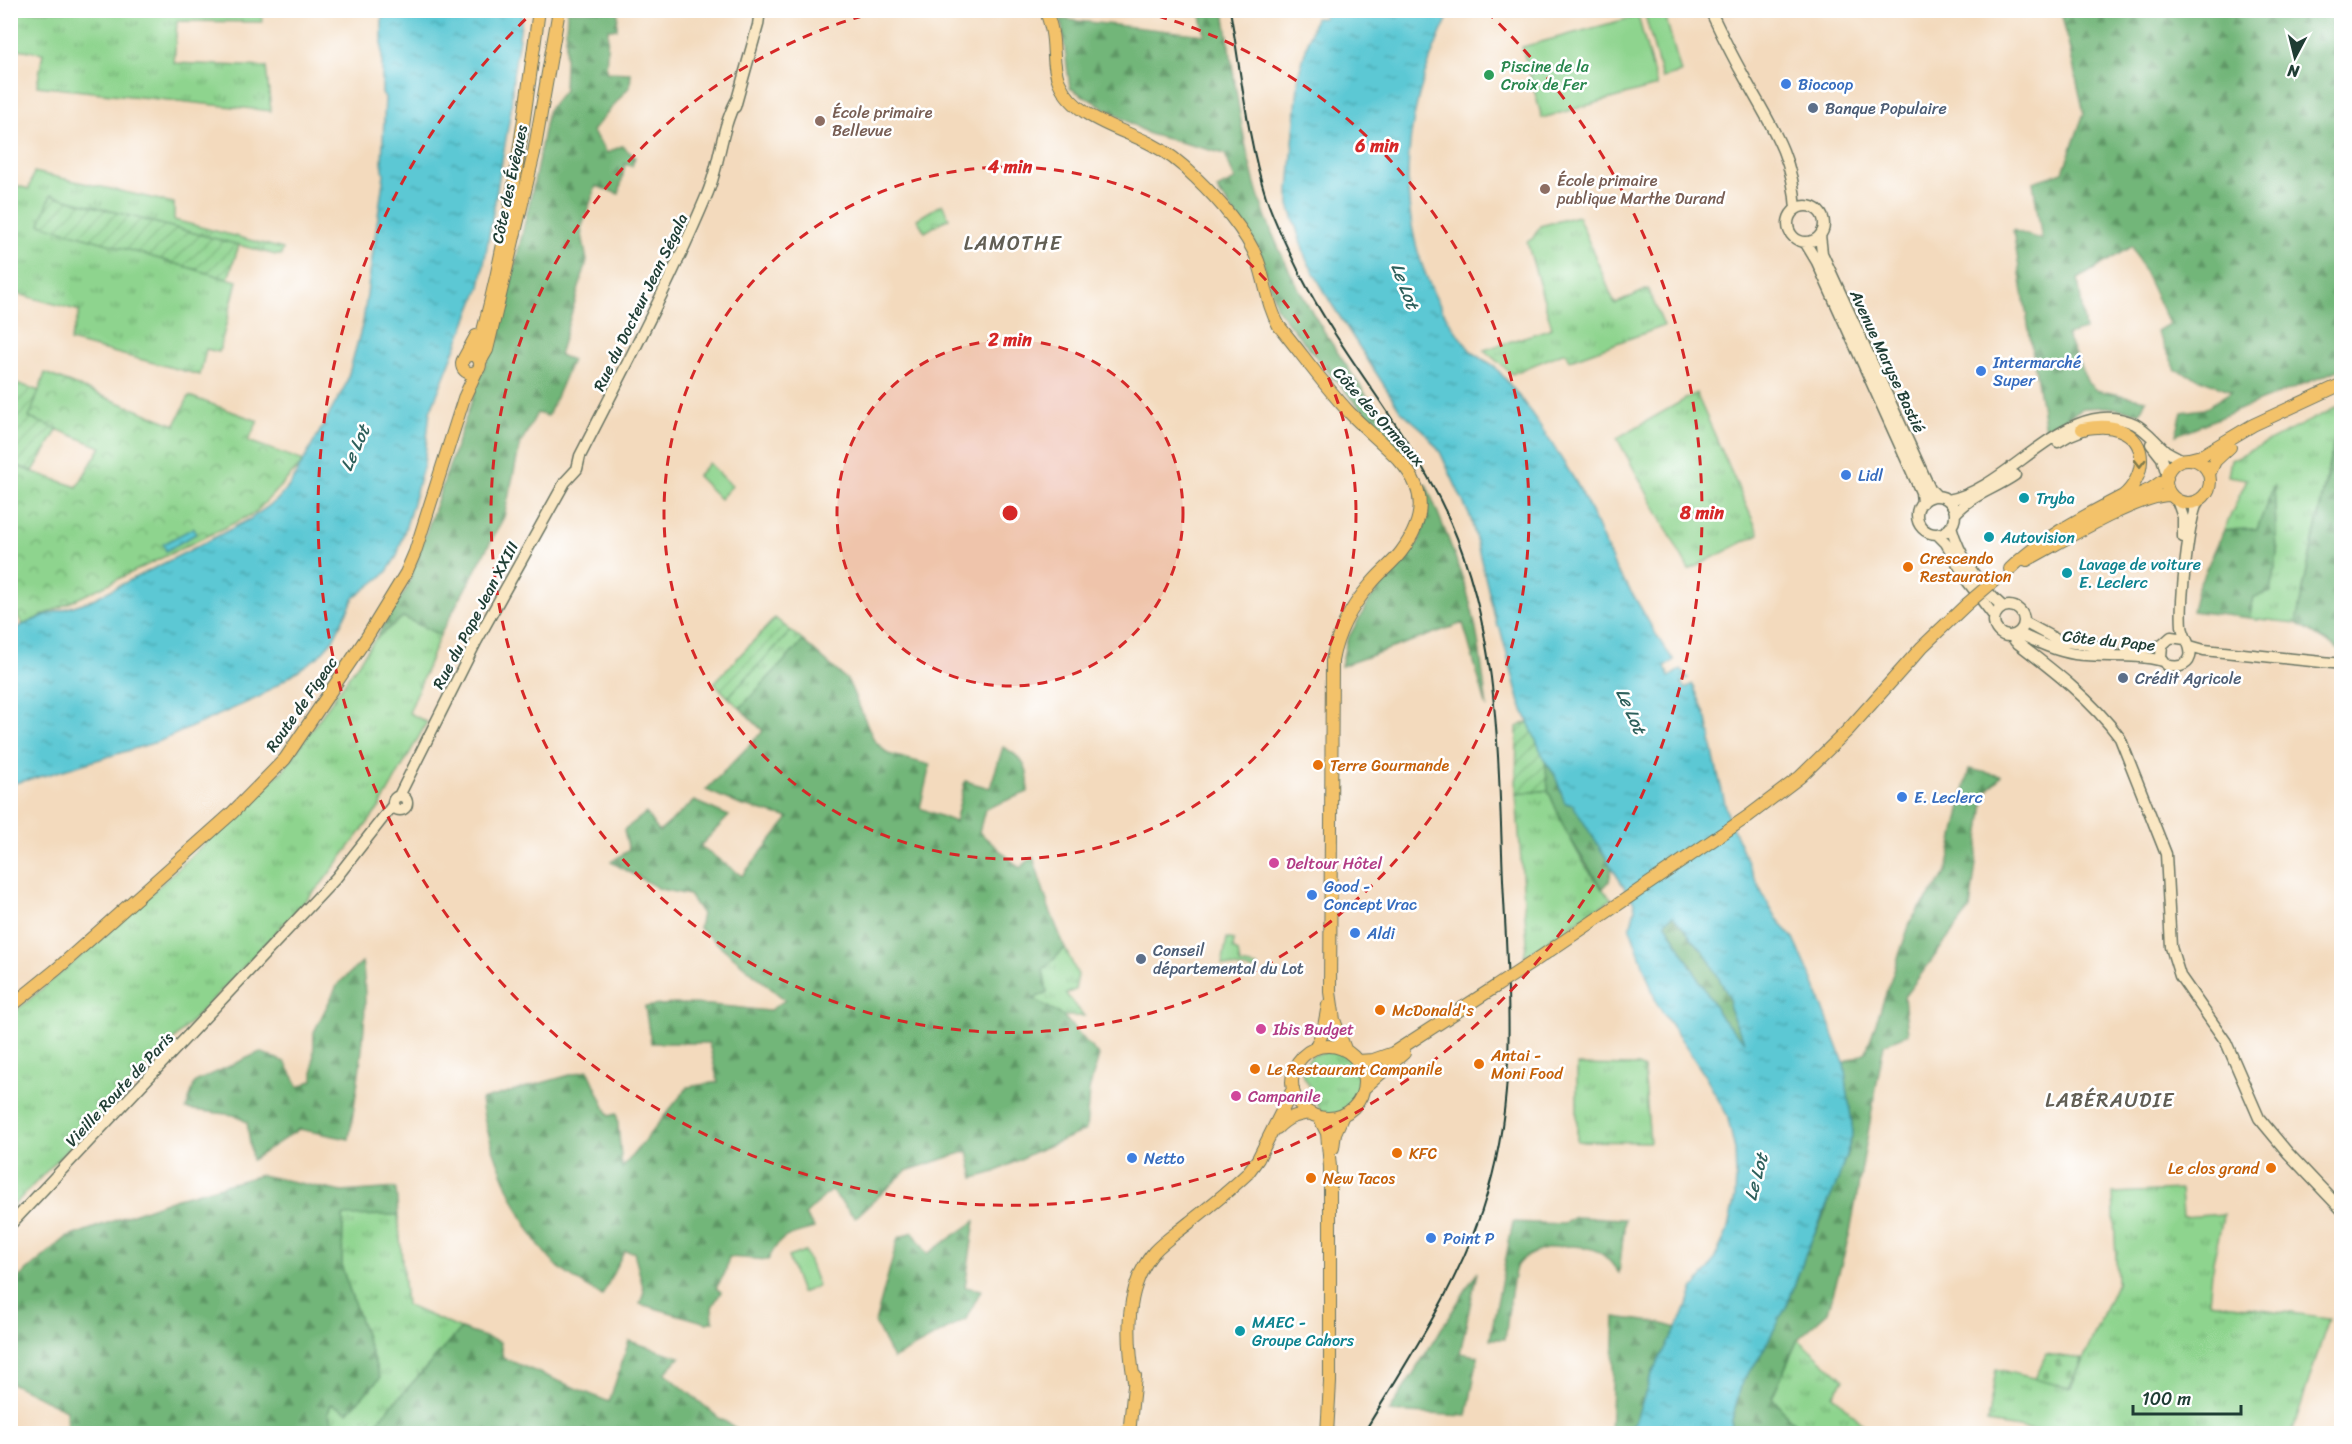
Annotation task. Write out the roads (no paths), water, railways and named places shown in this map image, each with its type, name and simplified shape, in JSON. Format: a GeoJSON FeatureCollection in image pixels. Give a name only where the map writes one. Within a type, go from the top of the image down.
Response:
{"type":"FeatureCollection","features":[{"type":"Feature","properties":{"kind":"main road"},"geometry":{"type":"LineString","coordinates":[[472,364],[486,324],[506,236],[519,163],[539,10]]}},
{"type":"Feature","properties":{"kind":"main road","name":"Côte des Évêques"},"geometry":{"type":"LineString","coordinates":[[472,364],[488,350],[522,209],[560,10]]}},
{"type":"Feature","properties":{"kind":"main road","name":"Côte des Ormeaux"},"geometry":{"type":"LineString","coordinates":[[1046,10],[1052,32],[1053,59],[1064,94],[1078,107],[1154,146],[1196,177],[1242,231],[1258,262],[1271,312],[1279,326],[1346,409],[1403,463],[1412,474],[1417,487],[1418,518],[1413,533],[1401,553],[1370,584],[1348,616],[1335,646],[1332,661],[1330,992],[1335,1026],[1346,1049]]}},
{"type":"Feature","properties":{"kind":"main road","name":"Route de Figeac"},"geometry":{"type":"LineString","coordinates":[[10,1007],[57,969],[232,813],[285,759],[367,637],[406,573],[415,552],[464,398],[472,364]]}},
{"type":"Feature","properties":{"kind":"main road"},"geometry":{"type":"LineString","coordinates":[[2174,498],[2168,489],[2167,476],[2170,468],[2201,456],[2253,425],[2342,387]]}},
{"type":"Feature","properties":{"kind":"main road"},"geometry":{"type":"LineString","coordinates":[[2010,569],[2111,516],[2156,496],[2191,503],[2198,501],[2203,498],[2209,488],[2209,474],[2216,461],[2237,441],[2342,387]]}},
{"type":"Feature","properties":{"kind":"main road"},"geometry":{"type":"LineString","coordinates":[[2010,569],[2028,552],[2056,532],[2123,496],[2137,480],[2141,462],[2140,453],[2131,438],[2121,430],[2106,427],[2082,429]]}},
{"type":"Feature","properties":{"kind":"main road"},"geometry":{"type":"LineString","coordinates":[[2186,460],[2203,465],[2209,474]]}},
{"type":"Feature","properties":{"kind":"main road"},"geometry":{"type":"LineString","coordinates":[[1358,1061],[1383,1058],[1437,1025],[1747,817],[1800,777],[1848,730],[1922,647],[1995,580],[2057,536],[2106,509],[2151,489],[2167,476]]}},
{"type":"Feature","properties":{"kind":"main road","name":"Côte des Ormeaux"},"geometry":{"type":"LineString","coordinates":[[1316,1048],[1323,1032],[1330,992]]}},
{"type":"Feature","properties":{"kind":"main road"},"geometry":{"type":"LineString","coordinates":[[1364,1088],[1437,1025]]}},
{"type":"Feature","properties":{"kind":"main road"},"geometry":{"type":"LineString","coordinates":[[1270,1136],[1287,1119],[1295,1115],[1315,1115],[1331,1118],[1343,1115],[1357,1104],[1364,1088],[1364,1078],[1358,1061],[1346,1049],[1334,1046],[1316,1048],[1306,1053],[1293,1072],[1293,1089],[1296,1098],[1315,1115],[1327,1133],[1330,1167],[1330,1382],[1327,1434]]}},
{"type":"Feature","properties":{"kind":"main road"},"geometry":{"type":"LineString","coordinates":[[1129,1434],[1134,1381],[1129,1320],[1135,1288],[1142,1271],[1154,1252],[1247,1174],[1258,1159],[1293,1089]]}},
{"type":"Feature","properties":{"kind":"main road"},"geometry":{"type":"LineString","coordinates":[[1330,1167],[1335,1133],[1343,1115]]}},
{"type":"Feature","properties":{"kind":"street","name":"Rue du Docteur Jean Ségala"},"geometry":{"type":"LineString","coordinates":[[578,469],[580,456],[662,295],[710,189],[727,117],[736,101],[758,25],[760,10]]}},
{"type":"Feature","properties":{"kind":"street","name":"Avenue Maryse Bastié"},"geometry":{"type":"LineString","coordinates":[[1710,10],[1742,73],[1782,143],[1801,208]]}},
{"type":"Feature","properties":{"kind":"street","name":"Avenue Maryse Bastié"},"geometry":{"type":"LineString","coordinates":[[1922,503],[1922,492],[1817,262],[1805,242],[1793,237],[1788,229],[1788,220],[1801,208],[1813,208],[1821,215],[1824,224],[1820,235],[1822,253],[1930,489],[1943,498]]}},
{"type":"Feature","properties":{"kind":"street"},"geometry":{"type":"LineString","coordinates":[[1805,242],[1820,235]]}},
{"type":"Feature","properties":{"kind":"street"},"geometry":{"type":"LineString","coordinates":[[2015,635],[2002,635],[1998,632],[1994,624],[1994,616],[1965,577],[1946,543],[1937,534],[1926,531],[1919,523],[1918,512],[1922,503],[1931,497],[1957,499],[1998,478],[2068,427],[2098,418],[2122,420],[2134,424],[2146,431],[2166,451],[2186,460]]}},
{"type":"Feature","properties":{"kind":"street"},"geometry":{"type":"LineString","coordinates":[[1937,534],[1951,526],[1955,514],[1969,501],[2001,485],[2057,443],[2082,429],[2109,424],[2136,432],[2156,449],[2162,458],[2167,476]]}},
{"type":"Feature","properties":{"kind":"street","name":"Rue du Pape Jean XXIII"},"geometry":{"type":"LineString","coordinates":[[248,973],[336,878],[375,828],[399,803],[407,779],[481,633],[565,482],[578,469]]}},
{"type":"Feature","properties":{"kind":"street"},"geometry":{"type":"LineString","coordinates":[[1943,498],[1955,514]]}},
{"type":"Feature","properties":{"kind":"street"},"geometry":{"type":"LineString","coordinates":[[2174,498],[2183,517],[2184,527],[2177,615],[2160,653],[2163,661],[2173,667],[2179,667],[2203,657],[2268,656]]}},
{"type":"Feature","properties":{"kind":"street"},"geometry":{"type":"LineString","coordinates":[[2189,661],[2182,616],[2192,520],[2198,501]]}},
{"type":"Feature","properties":{"kind":"street"},"geometry":{"type":"LineString","coordinates":[[1951,526],[1970,567],[1990,595],[2003,607]]}},
{"type":"Feature","properties":{"kind":"street"},"geometry":{"type":"LineString","coordinates":[[1994,616],[2003,607],[2018,609],[2024,617],[2024,622],[2015,635],[2015,641],[2082,696],[2120,738],[2166,854],[2171,946],[2180,976],[2226,1042],[2259,1118],[2288,1153],[2342,1210]]}},
{"type":"Feature","properties":{"kind":"street","name":"Côte du Pape"},"geometry":{"type":"LineString","coordinates":[[2024,622],[2059,641],[2084,646],[2132,649],[2167,641]]}},
{"type":"Feature","properties":{"kind":"street","name":"Côte du Pape"},"geometry":{"type":"LineString","coordinates":[[2015,635],[2075,654],[2133,655],[2163,661]]}},
{"type":"Feature","properties":{"kind":"street"},"geometry":{"type":"LineString","coordinates":[[2167,641],[2188,643],[2204,650],[2342,664]]}},
{"type":"Feature","properties":{"kind":"street","name":"Vieille Route de Paris"},"geometry":{"type":"LineString","coordinates":[[10,1225],[248,973]]}},
{"type":"Feature","properties":{"kind":"water","name":"Le Lot"},"geometry":{"type":"Polygon","coordinates":[[[382,11],[523,11],[513,76],[511,110],[480,287],[430,412],[424,464],[397,556],[386,573],[354,598],[333,640],[318,657],[259,697],[160,741],[11,784],[11,630],[46,615],[89,601],[250,519],[277,500],[290,485],[346,384],[363,322],[384,174],[382,162],[385,97],[382,94],[382,11]]]}},
{"type":"Feature","properties":{"kind":"water","name":"Le Lot"},"geometry":{"type":"Polygon","coordinates":[[[1324,11],[1451,11],[1432,54],[1419,97],[1410,141],[1408,184],[1412,227],[1424,269],[1443,310],[1470,350],[1493,365],[1507,381],[1574,479],[1618,572],[1674,660],[1665,667],[1669,677],[1681,669],[1688,678],[1681,683],[1685,689],[1692,684],[1694,687],[1707,719],[1729,820],[1762,893],[1775,916],[1794,939],[1813,981],[1844,1063],[1853,1133],[1838,1180],[1806,1253],[1787,1305],[1759,1358],[1742,1382],[1731,1433],[1626,1433],[1635,1422],[1654,1369],[1683,1316],[1694,1288],[1711,1266],[1727,1232],[1735,1197],[1735,1150],[1727,1115],[1702,1071],[1657,1004],[1630,928],[1635,909],[1634,903],[1573,805],[1565,803],[1555,775],[1545,761],[1520,703],[1500,628],[1497,626],[1471,519],[1440,452],[1424,431],[1400,410],[1331,303],[1306,259],[1289,205],[1289,190],[1299,73],[1315,18],[1324,18],[1324,11]],[[1673,916],[1665,922],[1722,1019],[1745,1042],[1729,1009],[1730,999],[1707,956],[1673,916]]]}},
{"type":"Feature","properties":{"kind":"water"},"geometry":{"type":"Polygon","coordinates":[[[193,528],[196,534],[166,551],[163,544],[193,528]]]}},
{"type":"Feature","properties":{"kind":"railway"},"geometry":{"type":"LineString","coordinates":[[1230,10],[1249,128],[1259,175],[1270,207],[1317,306],[1397,426],[1434,488],[1450,521],[1479,608],[1493,698],[1500,789],[1508,997],[1509,1036],[1504,1114],[1488,1191],[1465,1255],[1417,1346],[1363,1434]]}},
{"type":"Feature","properties":{"kind":"place","name":"Piscine de la Croix de Fer"},"geometry":{"type":"Point","coordinates":[1489,75]}},
{"type":"Feature","properties":{"kind":"place","name":"Biocoop"},"geometry":{"type":"Point","coordinates":[1786,84]}},
{"type":"Feature","properties":{"kind":"place","name":"Banque Populaire"},"geometry":{"type":"Point","coordinates":[1813,108]}},
{"type":"Feature","properties":{"kind":"place","name":"École primaire Bellevue"},"geometry":{"type":"Point","coordinates":[820,121]}},
{"type":"Feature","properties":{"kind":"place","name":"École primaire publique Marthe Durand"},"geometry":{"type":"Point","coordinates":[1545,189]}},
{"type":"Feature","properties":{"kind":"place","name":"Intermarché Super"},"geometry":{"type":"Point","coordinates":[1981,371]}},
{"type":"Feature","properties":{"kind":"place","name":"Lidl"},"geometry":{"type":"Point","coordinates":[1846,475]}},
{"type":"Feature","properties":{"kind":"place","name":"Tryba"},"geometry":{"type":"Point","coordinates":[2024,498]}},
{"type":"Feature","properties":{"kind":"place","name":"Autovision"},"geometry":{"type":"Point","coordinates":[1989,537]}},
{"type":"Feature","properties":{"kind":"place","name":"Crescendo Restauration"},"geometry":{"type":"Point","coordinates":[1908,567]}},
{"type":"Feature","properties":{"kind":"place","name":"Lavage de voiture E. Leclerc"},"geometry":{"type":"Point","coordinates":[2067,573]}},
{"type":"Feature","properties":{"kind":"place","name":"Crédit Agricole"},"geometry":{"type":"Point","coordinates":[2123,678]}},
{"type":"Feature","properties":{"kind":"place","name":"Terre Gourmande"},"geometry":{"type":"Point","coordinates":[1318,765]}},
{"type":"Feature","properties":{"kind":"place","name":"E. Leclerc"},"geometry":{"type":"Point","coordinates":[1902,797]}},
{"type":"Feature","properties":{"kind":"place","name":"Deltour Hôtel"},"geometry":{"type":"Point","coordinates":[1274,863]}},
{"type":"Feature","properties":{"kind":"place","name":"Good - Concept Vrac"},"geometry":{"type":"Point","coordinates":[1312,895]}},
{"type":"Feature","properties":{"kind":"place","name":"Aldi"},"geometry":{"type":"Point","coordinates":[1355,933]}},
{"type":"Feature","properties":{"kind":"place","name":"Conseil départemental du Lot"},"geometry":{"type":"Point","coordinates":[1141,959]}},
{"type":"Feature","properties":{"kind":"place","name":"McDonald's"},"geometry":{"type":"Point","coordinates":[1380,1010]}},
{"type":"Feature","properties":{"kind":"place","name":"Ibis Budget"},"geometry":{"type":"Point","coordinates":[1261,1029]}},
{"type":"Feature","properties":{"kind":"place","name":"Antai - Moni Food"},"geometry":{"type":"Point","coordinates":[1479,1064]}},
{"type":"Feature","properties":{"kind":"place","name":"Le Restaurant Campanile"},"geometry":{"type":"Point","coordinates":[1255,1069]}},
{"type":"Feature","properties":{"kind":"place","name":"Campanile"},"geometry":{"type":"Point","coordinates":[1236,1096]}},
{"type":"Feature","properties":{"kind":"place","name":"KFC"},"geometry":{"type":"Point","coordinates":[1397,1153]}},
{"type":"Feature","properties":{"kind":"place","name":"Netto"},"geometry":{"type":"Point","coordinates":[1132,1158]}},
{"type":"Feature","properties":{"kind":"place","name":"Le clos grand"},"geometry":{"type":"Point","coordinates":[2271,1168]}},
{"type":"Feature","properties":{"kind":"place","name":"New Tacos"},"geometry":{"type":"Point","coordinates":[1311,1178]}},
{"type":"Feature","properties":{"kind":"place","name":"Point P"},"geometry":{"type":"Point","coordinates":[1431,1238]}},
{"type":"Feature","properties":{"kind":"place","name":"MAEC - Groupe Cahors"},"geometry":{"type":"Point","coordinates":[1240,1331]}},
{"type":"Feature","properties":{"kind":"district","name":"LAMOTHE"},"geometry":{"type":"Point","coordinates":[1013,243]}},
{"type":"Feature","properties":{"kind":"district","name":"LABÉRAUDIE"},"geometry":{"type":"Point","coordinates":[2110,1100]}}]}
